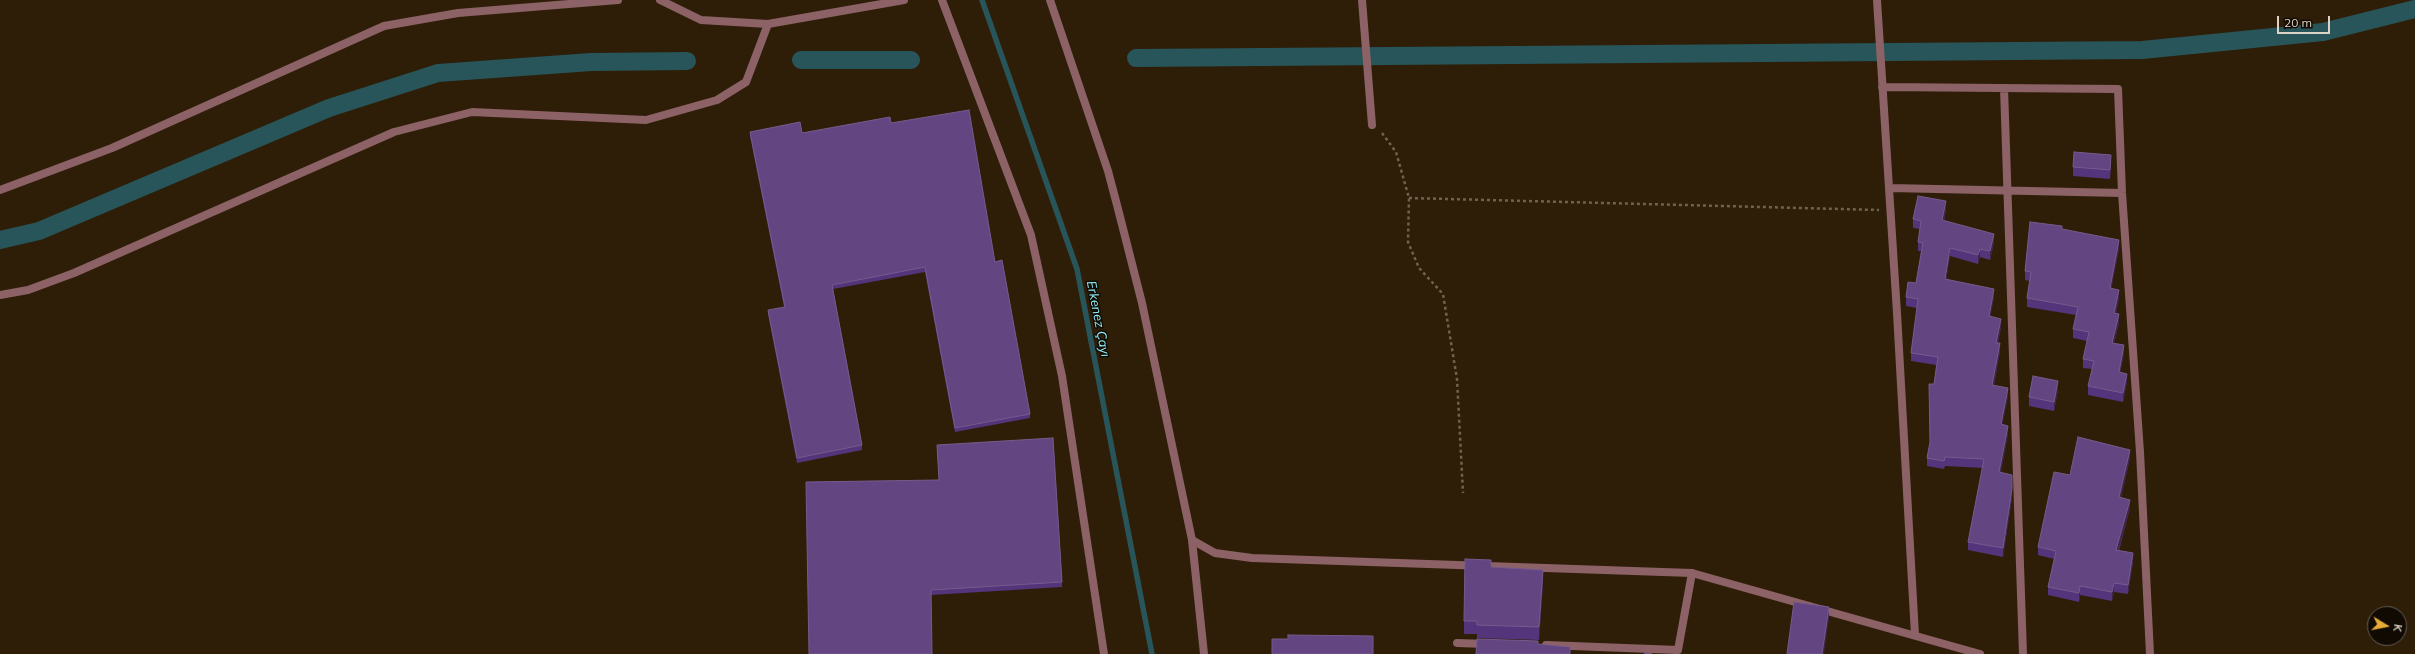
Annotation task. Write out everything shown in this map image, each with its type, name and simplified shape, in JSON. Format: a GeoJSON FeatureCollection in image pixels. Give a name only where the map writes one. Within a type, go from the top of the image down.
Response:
{"type":"FeatureCollection","features":[{"type":"Feature","properties":{"kind":"street"},"geometry":{"type":"LineString","coordinates":[[0,190],[112,148],[384,26],[458,13],[618,0]]}},
{"type":"Feature","properties":{"kind":"street"},"geometry":{"type":"LineString","coordinates":[[660,0],[701,20],[768,24],[904,0]]}},
{"type":"Feature","properties":{"kind":"street"},"geometry":{"type":"LineString","coordinates":[[942,0],[1032,236],[1062,376],[1104,654]]}},
{"type":"Feature","properties":{"kind":"street"},"geometry":{"type":"LineString","coordinates":[[1050,0],[1108,171],[1142,303],[1192,540],[1204,654]]}},
{"type":"Feature","properties":{"kind":"street"},"geometry":{"type":"LineString","coordinates":[[1362,0],[1372,125]]}},
{"type":"Feature","properties":{"kind":"street"},"geometry":{"type":"LineString","coordinates":[[1877,0],[1890,188],[1890,211],[1915,635]]}},
{"type":"Feature","properties":{"kind":"street"},"geometry":{"type":"LineString","coordinates":[[0,294],[28,290],[74,273],[394,132],[472,112],[646,120],[716,100],[746,82],[768,24]]}},
{"type":"Feature","properties":{"kind":"street"},"geometry":{"type":"LineString","coordinates":[[1882,87],[2118,89],[2122,193],[2140,452],[2150,654]]}},
{"type":"Feature","properties":{"kind":"street"},"geometry":{"type":"LineString","coordinates":[[2004,88],[2023,654]]}},
{"type":"Feature","properties":{"kind":"street"},"geometry":{"type":"LineString","coordinates":[[1890,188],[2122,193]]}},
{"type":"Feature","properties":{"kind":"street"},"geometry":{"type":"LineString","coordinates":[[1192,540],[1215,553],[1252,558],[1692,573],[1980,654]]}},
{"type":"Feature","properties":{"kind":"street"},"geometry":{"type":"LineString","coordinates":[[1536,645],[1677,652],[1692,573]]}},
{"type":"Feature","properties":{"kind":"street"},"geometry":{"type":"LineString","coordinates":[[1457,643],[1496,644]]}},
{"type":"Feature","properties":{"kind":"path"},"geometry":{"type":"LineString","coordinates":[[1372,125],[1381,131],[1396,152],[1409,198],[1408,242],[1419,268],[1443,294],[1457,379],[1463,493]]}},
{"type":"Feature","properties":{"kind":"path"},"geometry":{"type":"LineString","coordinates":[[1409,198],[1890,211]]}},
{"type":"Feature","properties":{"kind":"building"},"geometry":{"type":"Polygon","coordinates":[[[969,110],[995,262],[1002,260],[1030,414],[955,428],[925,267],[832,285],[862,445],[797,458],[768,310],[785,307],[750,132],[800,122],[802,133],[890,117],[891,123],[969,110]]]}},
{"type":"Feature","properties":{"kind":"building"},"geometry":{"type":"Polygon","coordinates":[[[2074,152],[2111,155],[2110,170],[2073,167],[2074,152]]]}},
{"type":"Feature","properties":{"kind":"building"},"geometry":{"type":"Polygon","coordinates":[[[1918,196],[1946,201],[1942,220],[1994,234],[1990,251],[1980,249],[1978,255],[1950,248],[1945,279],[1994,289],[1989,316],[2001,319],[1996,343],[2000,343],[1992,385],[2008,388],[2001,424],[2008,426],[1999,472],[2012,475],[2012,489],[2003,548],[1968,542],[1984,459],[1945,457],[1944,461],[1927,458],[1930,442],[1929,384],[1934,384],[1938,357],[1911,353],[1918,299],[1906,297],[1908,282],[1916,283],[1923,243],[1918,242],[1921,221],[1913,219],[1918,196]]]}},
{"type":"Feature","properties":{"kind":"building"},"geometry":{"type":"Polygon","coordinates":[[[2030,222],[2062,226],[2062,229],[2119,240],[2110,288],[2119,290],[2114,313],[2119,314],[2112,343],[2124,345],[2119,372],[2127,374],[2123,393],[2088,386],[2094,361],[2083,359],[2089,332],[2073,329],[2078,307],[2027,298],[2031,272],[2025,271],[2030,222]]]}},
{"type":"Feature","properties":{"kind":"building"},"geometry":{"type":"Polygon","coordinates":[[[2033,376],[2058,381],[2054,402],[2029,397],[2033,376]]]}},
{"type":"Feature","properties":{"kind":"building"},"geometry":{"type":"Polygon","coordinates":[[[2078,437],[2130,450],[2119,497],[2130,500],[2116,550],[2133,553],[2128,585],[2114,583],[2112,592],[2080,586],[2079,593],[2048,587],[2056,551],[2038,547],[2054,472],[2070,475],[2078,437]]]}},
{"type":"Feature","properties":{"kind":"building"},"geometry":{"type":"Polygon","coordinates":[[[1053,438],[1062,582],[931,590],[932,654],[809,654],[806,482],[939,480],[937,445],[1053,438]]]}},
{"type":"Feature","properties":{"kind":"building"},"geometry":{"type":"Polygon","coordinates":[[[1465,559],[1491,560],[1491,567],[1543,570],[1539,627],[1477,625],[1477,621],[1464,621],[1465,559]]]}},
{"type":"Feature","properties":{"kind":"building"},"geometry":{"type":"Polygon","coordinates":[[[1794,602],[1829,607],[1822,654],[1787,654],[1794,602]]]}},
{"type":"Feature","properties":{"kind":"building"},"geometry":{"type":"Polygon","coordinates":[[[1288,635],[1373,636],[1373,654],[1272,654],[1272,639],[1288,639],[1288,635]]]}},
{"type":"Feature","properties":{"kind":"building"},"geometry":{"type":"Polygon","coordinates":[[[1477,639],[1538,641],[1538,644],[1570,647],[1570,654],[1476,654],[1477,639]]]}},
{"type":"Feature","properties":{"kind":"waterway","name":"Erkenez Çayı"},"geometry":{"type":"LineString","coordinates":[[982,0],[1077,269],[1152,654]]}},
{"type":"Feature","properties":{"kind":"waterway"},"geometry":{"type":"LineString","coordinates":[[1136,58],[2142,50],[2323,32],[2415,9]]}},
{"type":"Feature","properties":{"kind":"waterway"},"geometry":{"type":"LineString","coordinates":[[801,60],[911,60]]}},
{"type":"Feature","properties":{"kind":"waterway"},"geometry":{"type":"LineString","coordinates":[[0,240],[39,231],[329,108],[438,73],[591,62],[687,61]]}}]}
